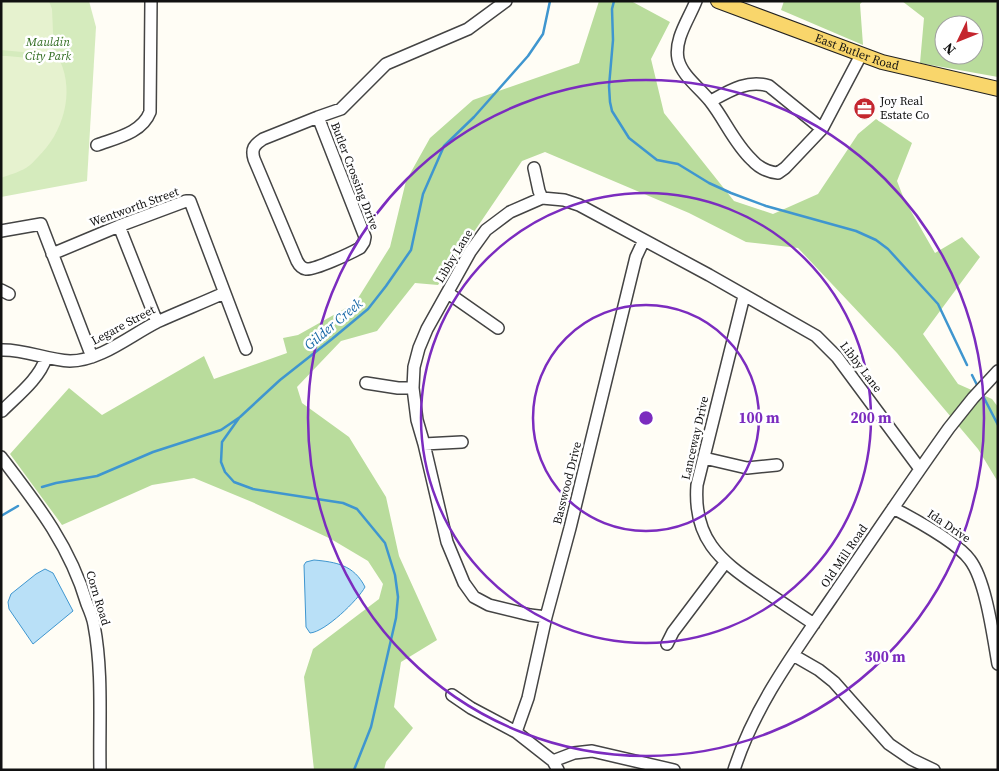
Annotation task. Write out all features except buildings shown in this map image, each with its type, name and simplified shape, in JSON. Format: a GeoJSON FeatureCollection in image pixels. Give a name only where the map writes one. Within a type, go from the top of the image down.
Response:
{"type":"FeatureCollection","features":[{"type":"Feature","properties":{"kind":"main road","name":"East Butler Road"},"geometry":{"type":"LineString","coordinates":[[718,1],[860,55],[905,68],[998,89]]}},
{"type":"Feature","properties":{"kind":"street"},"geometry":{"type":"LineString","coordinates":[[97,146],[131,132],[148,118],[150,112],[151,1]]}},
{"type":"Feature","properties":{"kind":"street","name":"Butler Crossing Drive"},"geometry":{"type":"LineString","coordinates":[[318,117],[365,237],[360,248],[317,267],[307,269],[302,268],[297,261],[254,159],[252,150],[256,144],[263,139],[318,117],[341,109],[386,64],[468,29],[506,1]]}},
{"type":"Feature","properties":{"kind":"street"},"geometry":{"type":"LineString","coordinates":[[696,1],[678,42],[678,60],[688,77],[711,101],[731,134],[752,160],[763,170],[771,173],[778,174],[785,168],[822,129],[860,55]]}},
{"type":"Feature","properties":{"kind":"street"},"geometry":{"type":"LineString","coordinates":[[711,101],[731,90],[762,83],[769,86],[822,129]]}},
{"type":"Feature","properties":{"kind":"street"},"geometry":{"type":"LineString","coordinates":[[534,168],[542,198]]}},
{"type":"Feature","properties":{"kind":"street","name":"Libby Lane"},"geometry":{"type":"LineString","coordinates":[[546,617],[482,602],[470,592],[456,568],[447,542],[417,420],[413,388],[414,367],[419,348],[470,252],[486,230],[510,212],[542,198],[564,200],[579,205],[808,331],[825,344],[837,357],[920,469]]}},
{"type":"Feature","properties":{"kind":"street","name":"Wentworth Street"},"geometry":{"type":"LineString","coordinates":[[52,254],[119,226],[190,201],[224,293]]}},
{"type":"Feature","properties":{"kind":"street"},"geometry":{"type":"LineString","coordinates":[[1,231],[41,224],[92,357]]}},
{"type":"Feature","properties":{"kind":"street"},"geometry":{"type":"LineString","coordinates":[[119,226],[157,322]]}},
{"type":"Feature","properties":{"kind":"street","name":"Basswood Drive"},"geometry":{"type":"LineString","coordinates":[[516,732],[528,698],[546,617],[570,528],[636,257],[644,240]]}},
{"type":"Feature","properties":{"kind":"street"},"geometry":{"type":"LineString","coordinates":[[224,293],[246,348]]}},
{"type":"Feature","properties":{"kind":"street","name":"Legare Street"},"geometry":{"type":"LineString","coordinates":[[1,350],[70,361],[92,357],[157,322],[224,293]]}},
{"type":"Feature","properties":{"kind":"street"},"geometry":{"type":"LineString","coordinates":[[448,293],[498,328]]}},
{"type":"Feature","properties":{"kind":"street","name":"Lanceway Drive"},"geometry":{"type":"LineString","coordinates":[[744,296],[697,485],[698,510],[709,542],[725,563],[814,624]]}},
{"type":"Feature","properties":{"kind":"street"},"geometry":{"type":"LineString","coordinates":[[2,411],[37,376],[46,358]]}},
{"type":"Feature","properties":{"kind":"street","name":"Old Mill Road"},"geometry":{"type":"LineString","coordinates":[[734,770],[752,724],[793,655],[920,469],[954,422],[998,371]]}},
{"type":"Feature","properties":{"kind":"street"},"geometry":{"type":"LineString","coordinates":[[366,383],[398,388],[413,388]]}},
{"type":"Feature","properties":{"kind":"street"},"geometry":{"type":"LineString","coordinates":[[424,444],[462,442]]}},
{"type":"Feature","properties":{"kind":"street","name":"Corn Road"},"geometry":{"type":"LineString","coordinates":[[1,457],[63,543],[83,589],[94,626],[98,661],[100,770]]}},
{"type":"Feature","properties":{"kind":"street"},"geometry":{"type":"LineString","coordinates":[[704,458],[747,468],[777,465]]}},
{"type":"Feature","properties":{"kind":"street","name":"Ida Drive"},"geometry":{"type":"LineString","coordinates":[[893,508],[956,546],[970,559],[977,571],[982,588],[998,664]]}},
{"type":"Feature","properties":{"kind":"street"},"geometry":{"type":"LineString","coordinates":[[666,644],[725,563]]}},
{"type":"Feature","properties":{"kind":"street"},"geometry":{"type":"LineString","coordinates":[[793,655],[819,670],[834,682],[889,744],[911,759],[934,770]]}},
{"type":"Feature","properties":{"kind":"street"},"geometry":{"type":"LineString","coordinates":[[452,695],[471,708],[516,732],[555,766],[574,753],[592,751],[674,770]]}},
{"type":"Feature","properties":{"kind":"green space","name":"Mauldin City Park"},"geometry":{"type":"Polygon","coordinates":[[[1,1],[89,1],[96,27],[87,181],[1,197],[1,1]]]}},
{"type":"Feature","properties":{"kind":"green space"},"geometry":{"type":"Polygon","coordinates":[[[1,1],[49,1],[52,9],[54,55],[1,50],[1,1]]]}},
{"type":"Feature","properties":{"kind":"green space"},"geometry":{"type":"Polygon","coordinates":[[[599,1],[631,1],[670,22],[651,59],[664,113],[734,201],[773,214],[818,194],[858,134],[876,119],[912,143],[897,181],[904,199],[935,253],[962,237],[980,257],[923,334],[958,384],[992,399],[998,407],[998,482],[978,449],[897,353],[798,248],[746,242],[689,213],[545,152],[522,161],[438,285],[415,283],[377,331],[341,341],[297,387],[302,403],[349,437],[386,497],[399,556],[437,640],[401,662],[394,707],[413,728],[386,762],[384,770],[314,770],[304,677],[313,649],[379,599],[383,584],[368,561],[331,539],[252,502],[194,478],[152,485],[62,525],[10,454],[69,388],[102,415],[204,356],[214,379],[287,353],[283,338],[298,335],[355,303],[390,247],[406,181],[430,138],[473,100],[579,63],[599,1]]]}},
{"type":"Feature","properties":{"kind":"green space"},"geometry":{"type":"Polygon","coordinates":[[[784,1],[863,1],[860,4],[863,45],[781,10],[784,1]]]}},
{"type":"Feature","properties":{"kind":"green space"},"geometry":{"type":"Polygon","coordinates":[[[902,1],[998,1],[998,77],[920,63],[924,18],[902,1]]]}},
{"type":"Feature","properties":{"kind":"green space"},"geometry":{"type":"Polygon","coordinates":[[[1,56],[60,61],[64,73],[66,99],[60,125],[47,147],[28,167],[1,178],[1,56]]]}},
{"type":"Feature","properties":{"kind":"water"},"geometry":{"type":"Polygon","coordinates":[[[314,560],[330,562],[350,569],[365,587],[356,600],[332,621],[310,633],[306,627],[304,565],[306,562],[314,560]]]}},
{"type":"Feature","properties":{"kind":"water"},"geometry":{"type":"Polygon","coordinates":[[[45,569],[53,573],[73,611],[33,644],[9,609],[8,602],[11,594],[45,569]]]}},
{"type":"Feature","properties":{"kind":"waterway","name":"Gilder Creek"},"geometry":{"type":"LineString","coordinates":[[42,487],[97,476],[153,452],[221,430],[240,417],[280,380],[368,309],[411,250],[423,194],[444,146],[474,117],[528,56],[543,34],[550,1]]}},
{"type":"Feature","properties":{"kind":"waterway"},"geometry":{"type":"LineString","coordinates":[[614,1],[612,9],[613,40],[609,86],[610,102],[612,111],[629,138],[657,160],[678,164],[709,183],[731,193],[766,206],[856,231],[876,240],[888,249],[938,304],[967,365]]}},
{"type":"Feature","properties":{"kind":"waterway"},"geometry":{"type":"LineString","coordinates":[[972,375],[977,385]]}},
{"type":"Feature","properties":{"kind":"waterway"},"geometry":{"type":"LineString","coordinates":[[983,396],[998,425]]}},
{"type":"Feature","properties":{"kind":"waterway"},"geometry":{"type":"LineString","coordinates":[[239,418],[222,442],[221,462],[225,472],[234,482],[253,489],[343,503],[357,509],[385,543],[395,575],[398,597],[396,618],[371,727],[354,770]]}},
{"type":"Feature","properties":{"kind":"waterway","name":"Gilder Creek"},"geometry":{"type":"LineString","coordinates":[[1,516],[18,506]]}},
{"type":"Feature","properties":{"kind":"place","name":"Joy Real Estate Co"},"geometry":{"type":"Point","coordinates":[864,108]}}]}
